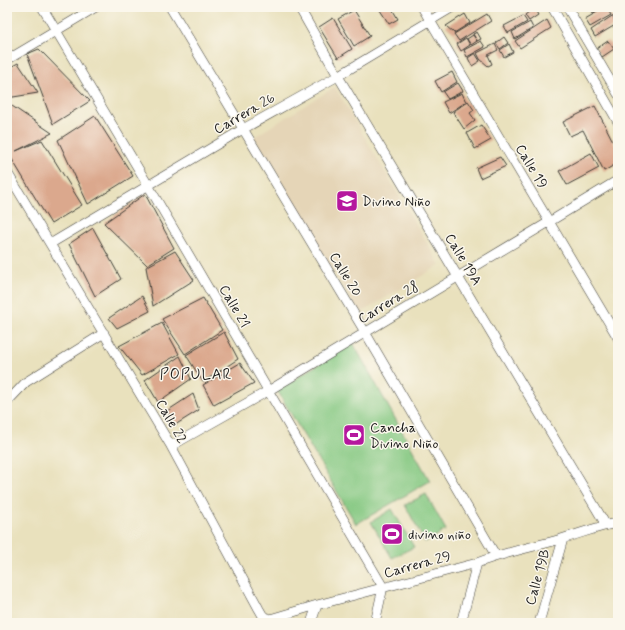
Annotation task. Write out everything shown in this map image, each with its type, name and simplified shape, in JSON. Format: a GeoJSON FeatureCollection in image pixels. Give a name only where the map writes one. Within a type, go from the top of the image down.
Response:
{"type":"FeatureCollection","features":[{"type":"Feature","properties":{"kind":"street","name":"Calle 21"},"geometry":{"type":"LineString","coordinates":[[42,7],[383,587]]}},
{"type":"Feature","properties":{"kind":"street"},"geometry":{"type":"LineString","coordinates":[[7,60],[96,7]]}},
{"type":"Feature","properties":{"kind":"street","name":"Calle 20"},"geometry":{"type":"LineString","coordinates":[[170,7],[244,128],[496,556]]}},
{"type":"Feature","properties":{"kind":"street","name":"Calle 19A"},"geometry":{"type":"LineString","coordinates":[[299,7],[338,76],[459,276],[606,525]]}},
{"type":"Feature","properties":{"kind":"street","name":"Calle 19"},"geometry":{"type":"LineString","coordinates":[[422,7],[618,338]]}},
{"type":"Feature","properties":{"kind":"street","name":"Carrera 26"},"geometry":{"type":"LineString","coordinates":[[50,244],[244,128],[338,76],[453,7]]}},
{"type":"Feature","properties":{"kind":"street"},"geometry":{"type":"LineString","coordinates":[[552,7],[618,122]]}},
{"type":"Feature","properties":{"kind":"street"},"geometry":{"type":"LineString","coordinates":[[567,7],[618,94]]}},
{"type":"Feature","properties":{"kind":"street","name":"Calle 22"},"geometry":{"type":"LineString","coordinates":[[7,172],[171,446],[259,609],[263,616],[269,621]]}},
{"type":"Feature","properties":{"kind":"street","name":"Carrera 28"},"geometry":{"type":"LineString","coordinates":[[171,446],[268,391],[618,180]]}},
{"type":"Feature","properties":{"kind":"street"},"geometry":{"type":"LineString","coordinates":[[7,402],[26,382],[104,333]]}},
{"type":"Feature","properties":{"kind":"street","name":"Carrera 29"},"geometry":{"type":"LineString","coordinates":[[269,621],[317,605],[562,539],[606,525],[618,523]]}},
{"type":"Feature","properties":{"kind":"street","name":"Calle 19B"},"geometry":{"type":"LineString","coordinates":[[539,623],[562,539]]}},
{"type":"Feature","properties":{"kind":"street"},"geometry":{"type":"LineString","coordinates":[[460,623],[478,562]]}},
{"type":"Feature","properties":{"kind":"street"},"geometry":{"type":"LineString","coordinates":[[375,623],[383,587]]}},
{"type":"Feature","properties":{"kind":"street"},"geometry":{"type":"LineString","coordinates":[[311,623],[317,605]]}},
{"type":"Feature","properties":{"kind":"shaded area","name":"Divino Niño"},"geometry":{"type":"Polygon","coordinates":[[[335,87],[440,265],[359,314],[254,137],[335,87]]]}},
{"type":"Feature","properties":{"kind":"green space","name":"Cancha Divino Niño"},"geometry":{"type":"Polygon","coordinates":[[[353,343],[430,481],[356,524],[277,390],[353,343]]]}},
{"type":"Feature","properties":{"kind":"green space","name":"divino niño"},"geometry":{"type":"Polygon","coordinates":[[[426,494],[446,530],[425,542],[405,505],[426,494]]]}},
{"type":"Feature","properties":{"kind":"green space","name":"divino niño"},"geometry":{"type":"Polygon","coordinates":[[[392,509],[414,547],[392,558],[371,522],[392,509]]]}},
{"type":"Feature","properties":{"kind":"building"},"geometry":{"type":"Polygon","coordinates":[[[378,7],[391,7],[398,19],[389,24],[378,7]]]}},
{"type":"Feature","properties":{"kind":"building"},"geometry":{"type":"Polygon","coordinates":[[[594,7],[597,11],[592,14],[589,9],[594,7]]]}},
{"type":"Feature","properties":{"kind":"building"},"geometry":{"type":"Polygon","coordinates":[[[606,7],[611,15],[590,27],[585,19],[606,7]]]}},
{"type":"Feature","properties":{"kind":"building"},"geometry":{"type":"Polygon","coordinates":[[[534,8],[538,15],[529,21],[525,15],[534,8]]]}},
{"type":"Feature","properties":{"kind":"building"},"geometry":{"type":"Polygon","coordinates":[[[354,10],[370,36],[354,46],[338,19],[354,10]]]}},
{"type":"Feature","properties":{"kind":"building"},"geometry":{"type":"Polygon","coordinates":[[[465,14],[470,23],[454,33],[446,26],[465,14]]]}},
{"type":"Feature","properties":{"kind":"building"},"geometry":{"type":"Polygon","coordinates":[[[487,14],[491,21],[459,41],[454,34],[487,14]]]}},
{"type":"Feature","properties":{"kind":"building"},"geometry":{"type":"Polygon","coordinates":[[[523,16],[527,22],[508,33],[504,26],[523,16]]]}},
{"type":"Feature","properties":{"kind":"building"},"geometry":{"type":"Polygon","coordinates":[[[612,16],[617,24],[595,37],[591,30],[612,16]]]}},
{"type":"Feature","properties":{"kind":"building"},"geometry":{"type":"Polygon","coordinates":[[[333,18],[352,49],[338,58],[319,27],[333,18]]]}},
{"type":"Feature","properties":{"kind":"building"},"geometry":{"type":"Polygon","coordinates":[[[547,20],[551,28],[520,48],[515,41],[547,20]]]}},
{"type":"Feature","properties":{"kind":"building"},"geometry":{"type":"Polygon","coordinates":[[[530,22],[533,28],[515,39],[512,32],[530,22]]]}},
{"type":"Feature","properties":{"kind":"building"},"geometry":{"type":"Polygon","coordinates":[[[477,32],[481,39],[477,41],[473,34],[477,32]]]}},
{"type":"Feature","properties":{"kind":"building"},"geometry":{"type":"Polygon","coordinates":[[[473,35],[477,41],[471,45],[467,39],[473,35]]]}},
{"type":"Feature","properties":{"kind":"building"},"geometry":{"type":"Polygon","coordinates":[[[504,37],[508,43],[500,49],[496,43],[504,37]]]}},
{"type":"Feature","properties":{"kind":"building"},"geometry":{"type":"Polygon","coordinates":[[[466,38],[470,45],[461,51],[457,44],[466,38]]]}},
{"type":"Feature","properties":{"kind":"building"},"geometry":{"type":"Polygon","coordinates":[[[481,41],[485,47],[467,57],[464,50],[481,41]]]}},
{"type":"Feature","properties":{"kind":"building"},"geometry":{"type":"Polygon","coordinates":[[[608,41],[614,49],[602,57],[596,49],[608,41]]]}},
{"type":"Feature","properties":{"kind":"building"},"geometry":{"type":"Polygon","coordinates":[[[495,44],[498,50],[488,55],[492,64],[488,66],[480,59],[477,53],[495,44]]]}},
{"type":"Feature","properties":{"kind":"building"},"geometry":{"type":"Polygon","coordinates":[[[509,44],[513,52],[504,57],[500,50],[509,44]]]}},
{"type":"Feature","properties":{"kind":"building"},"geometry":{"type":"Polygon","coordinates":[[[39,49],[90,101],[53,124],[27,54],[39,49]]]}},
{"type":"Feature","properties":{"kind":"building"},"geometry":{"type":"Polygon","coordinates":[[[475,53],[480,61],[472,66],[468,58],[475,53]]]}},
{"type":"Feature","properties":{"kind":"building"},"geometry":{"type":"Polygon","coordinates":[[[18,63],[38,93],[7,98],[7,69],[18,63]]]}},
{"type":"Feature","properties":{"kind":"building"},"geometry":{"type":"Polygon","coordinates":[[[452,72],[457,82],[441,92],[435,81],[452,72]]]}},
{"type":"Feature","properties":{"kind":"building"},"geometry":{"type":"Polygon","coordinates":[[[458,83],[463,91],[448,99],[443,92],[458,83]]]}},
{"type":"Feature","properties":{"kind":"building"},"geometry":{"type":"Polygon","coordinates":[[[462,93],[466,102],[449,113],[443,102],[462,93]]]}},
{"type":"Feature","properties":{"kind":"building"},"geometry":{"type":"Polygon","coordinates":[[[468,101],[474,110],[470,113],[475,120],[464,129],[453,112],[468,101]]]}},
{"type":"Feature","properties":{"kind":"building"},"geometry":{"type":"Polygon","coordinates":[[[12,106],[52,133],[16,151],[42,140],[82,205],[51,224],[7,151],[7,109],[12,106]]]}},
{"type":"Feature","properties":{"kind":"building"},"geometry":{"type":"Polygon","coordinates":[[[595,106],[618,151],[618,163],[604,171],[583,130],[570,136],[563,122],[595,106]]]}},
{"type":"Feature","properties":{"kind":"building"},"geometry":{"type":"Polygon","coordinates":[[[95,116],[133,176],[88,204],[58,140],[95,116]]]}},
{"type":"Feature","properties":{"kind":"building"},"geometry":{"type":"Polygon","coordinates":[[[481,125],[491,140],[475,149],[467,133],[481,125]]]}},
{"type":"Feature","properties":{"kind":"building"},"geometry":{"type":"Polygon","coordinates":[[[591,153],[599,168],[567,185],[559,171],[591,153]]]}},
{"type":"Feature","properties":{"kind":"building"},"geometry":{"type":"Polygon","coordinates":[[[500,157],[506,166],[480,178],[476,168],[500,157]]]}},
{"type":"Feature","properties":{"kind":"building"},"geometry":{"type":"Polygon","coordinates":[[[145,194],[174,248],[147,265],[104,223],[145,194]]]}},
{"type":"Feature","properties":{"kind":"building"},"geometry":{"type":"Polygon","coordinates":[[[93,228],[121,279],[95,296],[69,244],[93,228]]]}},
{"type":"Feature","properties":{"kind":"building"},"geometry":{"type":"Polygon","coordinates":[[[175,251],[194,280],[153,306],[146,267],[175,251]]]}},
{"type":"Feature","properties":{"kind":"building"},"geometry":{"type":"Polygon","coordinates":[[[142,296],[150,311],[117,328],[109,318],[142,296]]]}},
{"type":"Feature","properties":{"kind":"building"},"geometry":{"type":"Polygon","coordinates":[[[203,298],[222,330],[185,354],[162,319],[203,298]]]}},
{"type":"Feature","properties":{"kind":"building"},"geometry":{"type":"Polygon","coordinates":[[[162,323],[179,354],[142,375],[119,346],[162,323]]]}},
{"type":"Feature","properties":{"kind":"building"},"geometry":{"type":"Polygon","coordinates":[[[224,332],[238,359],[203,382],[186,355],[224,332]]]}},
{"type":"Feature","properties":{"kind":"building"},"geometry":{"type":"Polygon","coordinates":[[[180,356],[191,379],[158,402],[145,380],[180,356]]]}},
{"type":"Feature","properties":{"kind":"building"},"geometry":{"type":"Polygon","coordinates":[[[240,363],[254,383],[214,405],[203,385],[240,363]]]}},
{"type":"Feature","properties":{"kind":"building"},"geometry":{"type":"Polygon","coordinates":[[[193,394],[199,410],[175,425],[167,411],[193,394]]]}},
{"type":"Feature","properties":{"kind":"place","name":"Divino Niño"},"geometry":{"type":"Point","coordinates":[347,201]}},
{"type":"Feature","properties":{"kind":"place","name":"Cancha Divino Niño"},"geometry":{"type":"Point","coordinates":[354,435]}},
{"type":"Feature","properties":{"kind":"place","name":"divino niño"},"geometry":{"type":"Point","coordinates":[392,534]}},
{"type":"Feature","properties":{"kind":"district","name":"POPULAR"},"geometry":{"type":"Point","coordinates":[196,374]}}]}
